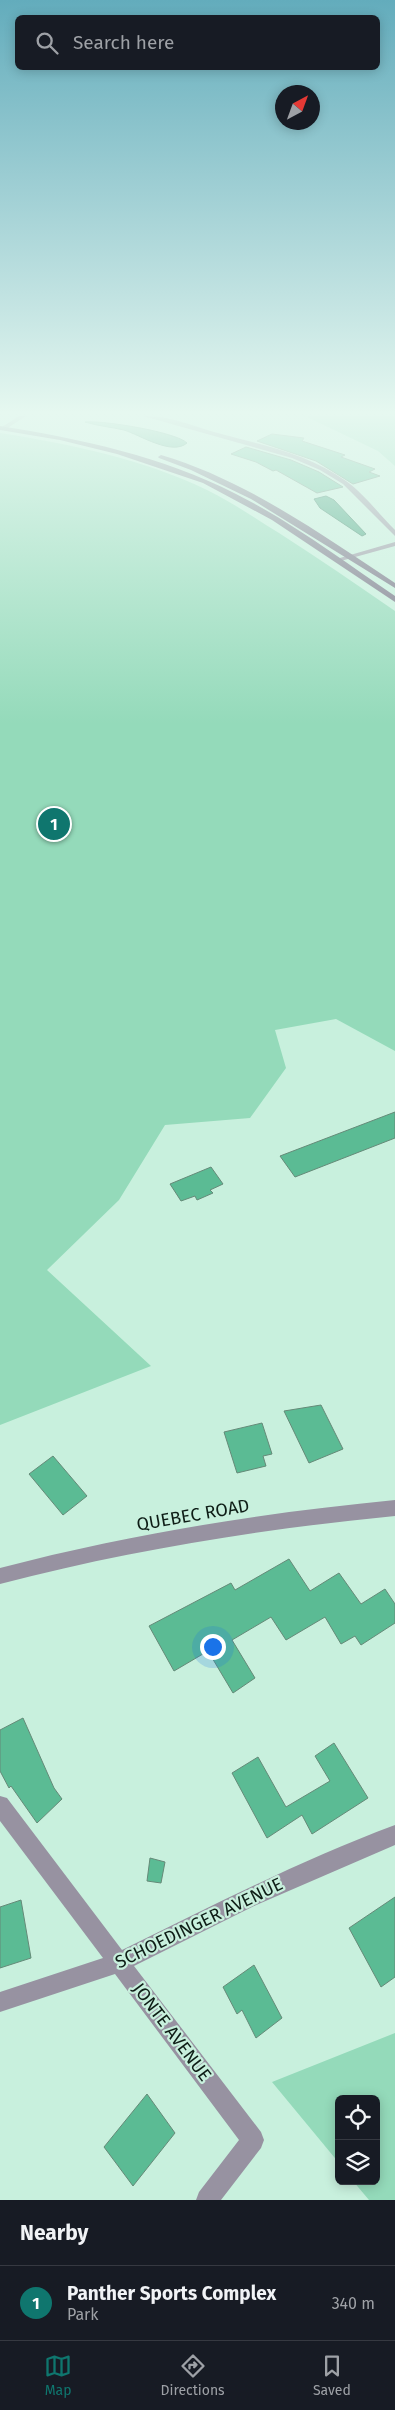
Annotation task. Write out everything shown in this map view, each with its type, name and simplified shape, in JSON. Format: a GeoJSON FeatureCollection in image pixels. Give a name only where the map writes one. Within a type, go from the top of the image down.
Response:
{"type":"FeatureCollection","features":[{"type":"Feature","properties":{"kind":"main road"},"geometry":{"type":"LineString","coordinates":[[271,519],[337,560],[395,600]]}},
{"type":"Feature","properties":{"kind":"main road"},"geometry":{"type":"LineString","coordinates":[[291,519],[395,586]]}},
{"type":"Feature","properties":{"kind":"street"},"geometry":{"type":"LineString","coordinates":[[380,519],[395,534]]}},
{"type":"Feature","properties":{"kind":"street"},"geometry":{"type":"LineString","coordinates":[[337,560],[395,544]]}},
{"type":"Feature","properties":{"kind":"street","name":"QUEBEC ROAD"},"geometry":{"type":"LineString","coordinates":[[0,1576],[127,1547],[227,1529],[395,1508]]}},
{"type":"Feature","properties":{"kind":"street","name":"JONTE AVENUE"},"geometry":{"type":"LineString","coordinates":[[0,1805],[253,2140],[208,2200]]}},
{"type":"Feature","properties":{"kind":"street","name":"SCHOEDINGER AVENUE"},"geometry":{"type":"LineString","coordinates":[[0,2002],[119,1963],[247,1899],[363,1847],[395,1835]]}},
{"type":"Feature","properties":{"kind":"shaded area"},"geometry":{"type":"Polygon","coordinates":[[[0,519],[256,519],[395,611],[395,1051],[336,1019],[275,1030],[286,1068],[250,1118],[165,1125],[119,1200],[47,1270],[151,1366],[0,1425],[0,519]]]}},
{"type":"Feature","properties":{"kind":"shaded area"},"geometry":{"type":"Polygon","coordinates":[[[336,519],[352,519],[366,534],[362,536],[336,519]]]}},
{"type":"Feature","properties":{"kind":"shaded area"},"geometry":{"type":"Polygon","coordinates":[[[395,2033],[395,2200],[369,2200],[356,2185],[380,2185],[380,2095],[335,2095],[335,2158],[272,2082],[395,2033]]]}},
{"type":"Feature","properties":{"kind":"building"},"geometry":{"type":"Polygon","coordinates":[[[395,1112],[395,1138],[295,1177],[280,1156],[395,1112]]]}},
{"type":"Feature","properties":{"kind":"building"},"geometry":{"type":"Polygon","coordinates":[[[211,1167],[223,1184],[210,1190],[213,1193],[197,1200],[195,1196],[181,1201],[170,1184],[211,1167]]]}},
{"type":"Feature","properties":{"kind":"building"},"geometry":{"type":"Polygon","coordinates":[[[321,1405],[343,1449],[309,1463],[284,1411],[321,1405]]]}},
{"type":"Feature","properties":{"kind":"building"},"geometry":{"type":"Polygon","coordinates":[[[262,1423],[272,1454],[263,1456],[266,1466],[237,1473],[224,1432],[262,1423]]]}},
{"type":"Feature","properties":{"kind":"building"},"geometry":{"type":"Polygon","coordinates":[[[53,1456],[87,1496],[63,1515],[29,1474],[53,1456]]]}},
{"type":"Feature","properties":{"kind":"building"},"geometry":{"type":"Polygon","coordinates":[[[289,1559],[310,1591],[339,1573],[361,1604],[385,1589],[395,1604],[395,1623],[361,1645],[355,1636],[341,1644],[325,1617],[286,1640],[271,1617],[232,1640],[255,1678],[233,1693],[208,1651],[174,1671],[149,1626],[231,1583],[235,1590],[289,1559]]]}},
{"type":"Feature","properties":{"kind":"building"},"geometry":{"type":"Polygon","coordinates":[[[23,1718],[54,1788],[62,1799],[37,1823],[11,1786],[9,1788],[0,1771],[0,1730],[23,1718]]]}},
{"type":"Feature","properties":{"kind":"building"},"geometry":{"type":"Polygon","coordinates":[[[334,1743],[368,1798],[312,1834],[302,1815],[267,1838],[232,1773],[258,1757],[286,1807],[330,1781],[315,1756],[334,1743]]]}},
{"type":"Feature","properties":{"kind":"building"},"geometry":{"type":"Polygon","coordinates":[[[150,1858],[165,1862],[161,1883],[147,1881],[150,1858]]]}},
{"type":"Feature","properties":{"kind":"building"},"geometry":{"type":"Polygon","coordinates":[[[395,1897],[395,1977],[381,1987],[349,1928],[395,1897]]]}},
{"type":"Feature","properties":{"kind":"building"},"geometry":{"type":"Polygon","coordinates":[[[21,1900],[31,1958],[0,1968],[0,1907],[21,1900]]]}},
{"type":"Feature","properties":{"kind":"building"},"geometry":{"type":"Polygon","coordinates":[[[254,1965],[282,2018],[256,2038],[242,2010],[237,2014],[223,1987],[254,1965]]]}},
{"type":"Feature","properties":{"kind":"building"},"geometry":{"type":"Polygon","coordinates":[[[147,2094],[175,2133],[133,2186],[104,2147],[147,2094]]]}},
{"type":"Feature","properties":{"kind":"place","name":"Panther Sports Complex"},"geometry":{"type":"Point","coordinates":[54,824]}}]}
